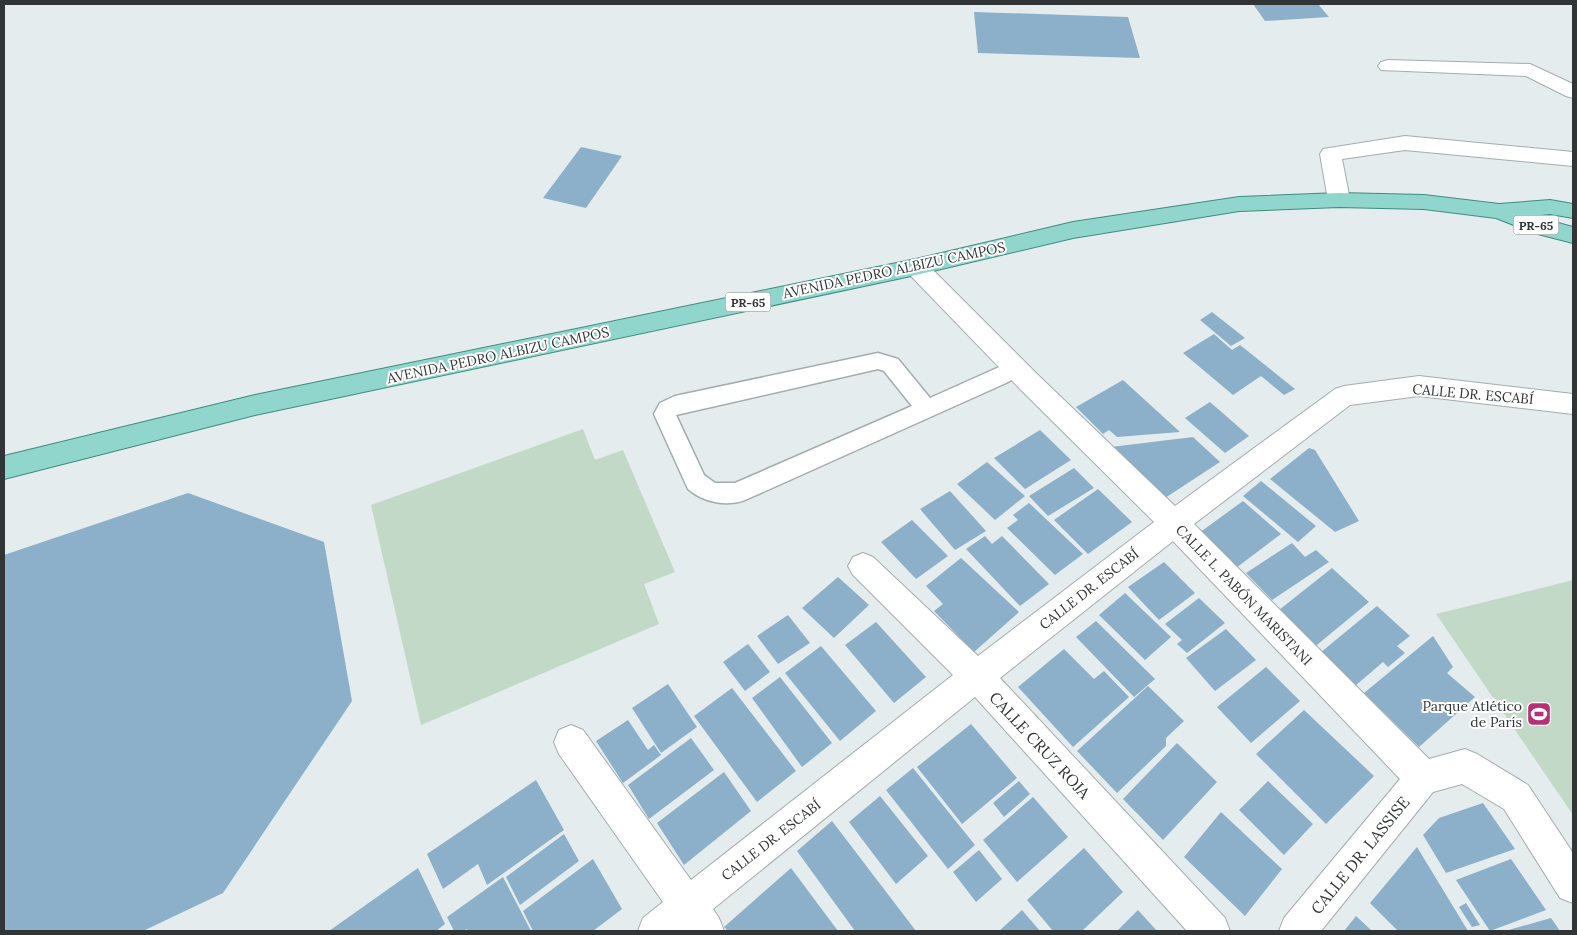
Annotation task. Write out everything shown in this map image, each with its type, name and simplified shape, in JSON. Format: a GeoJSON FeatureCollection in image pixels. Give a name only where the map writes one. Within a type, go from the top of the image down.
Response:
{"type":"FeatureCollection","features":[{"type":"Feature","properties":{"kind":"main road","name":"AVENIDA PEDRO ALBIZU CAMPOS"},"geometry":{"type":"LineString","coordinates":[[4,468],[255,405],[916,267],[1092,227],[1239,204],[1339,200],[1424,202],[1499,211],[1550,208],[1573,212]]}},
{"type":"Feature","properties":{"kind":"main road","name":"AVENIDA PEDRO ALBIZU CAMPOS"},"geometry":{"type":"LineString","coordinates":[[1499,211],[1542,228],[1573,235]]}},
{"type":"Feature","properties":{"kind":"street"},"geometry":{"type":"LineString","coordinates":[[1388,66],[1530,70],[1573,92]]}},
{"type":"Feature","properties":{"kind":"street"},"geometry":{"type":"LineString","coordinates":[[1339,200],[1330,154],[1405,143],[1573,159]]}},
{"type":"Feature","properties":{"kind":"street","name":"CALLE L. PABÓN MARISTANI"},"geometry":{"type":"LineString","coordinates":[[916,267],[1015,368],[1174,524],[1423,778]]}},
{"type":"Feature","properties":{"kind":"street","name":"CALLE DR. ESCABÍ"},"geometry":{"type":"LineString","coordinates":[[656,931],[698,918],[977,676],[1344,396],[1419,386],[1573,404]]}},
{"type":"Feature","properties":{"kind":"street","name":"CALLE CRUZ ROJA"},"geometry":{"type":"LineString","coordinates":[[863,566],[977,676],[1212,931]]}},
{"type":"Feature","properties":{"kind":"street"},"geometry":{"type":"LineString","coordinates":[[571,742],[698,918]]}},
{"type":"Feature","properties":{"kind":"street"},"geometry":{"type":"LineString","coordinates":[[1423,778],[1465,766],[1516,797],[1573,885]]}},
{"type":"Feature","properties":{"kind":"street","name":"CALLE DR. LASSISE"},"geometry":{"type":"LineString","coordinates":[[1297,931],[1423,778]]}},
{"type":"Feature","properties":{"kind":"lane"},"geometry":{"type":"LineString","coordinates":[[927,409],[891,365],[878,361],[675,405],[668,409],[665,414],[696,482],[710,492],[722,494],[737,493],[927,409],[999,377],[1015,368]]}},
{"type":"Feature","properties":{"kind":"green space"},"geometry":{"type":"Polygon","coordinates":[[[583,429],[595,460],[623,450],[675,572],[644,584],[659,624],[421,725],[371,505],[583,429]]]}},
{"type":"Feature","properties":{"kind":"green space","name":"Parque Atlético de París"},"geometry":{"type":"Polygon","coordinates":[[[1573,580],[1573,815],[1436,614],[1573,580]]]}},
{"type":"Feature","properties":{"kind":"building"},"geometry":{"type":"Polygon","coordinates":[[[1253,4],[1318,4],[1329,17],[1265,21],[1253,4]]]}},
{"type":"Feature","properties":{"kind":"building"},"geometry":{"type":"Polygon","coordinates":[[[974,12],[1128,17],[1140,58],[978,53],[974,12]]]}},
{"type":"Feature","properties":{"kind":"building"},"geometry":{"type":"Polygon","coordinates":[[[581,147],[622,156],[586,208],[543,198],[581,147]]]}},
{"type":"Feature","properties":{"kind":"building"},"geometry":{"type":"Polygon","coordinates":[[[1212,312],[1245,338],[1231,346],[1200,320],[1212,312]]]}},
{"type":"Feature","properties":{"kind":"building"},"geometry":{"type":"Polygon","coordinates":[[[1214,334],[1232,350],[1240,345],[1295,389],[1284,395],[1261,376],[1233,395],[1183,353],[1214,334]]]}},
{"type":"Feature","properties":{"kind":"building"},"geometry":{"type":"Polygon","coordinates":[[[1123,380],[1180,432],[1117,437],[1109,430],[1103,434],[1076,407],[1123,380]]]}},
{"type":"Feature","properties":{"kind":"building"},"geometry":{"type":"Polygon","coordinates":[[[1210,402],[1249,436],[1225,453],[1185,418],[1210,402]]]}},
{"type":"Feature","properties":{"kind":"building"},"geometry":{"type":"Polygon","coordinates":[[[1040,430],[1071,460],[1025,489],[994,458],[1040,430]]]}},
{"type":"Feature","properties":{"kind":"building"},"geometry":{"type":"Polygon","coordinates":[[[1193,437],[1220,462],[1165,498],[1111,447],[1193,437]]]}},
{"type":"Feature","properties":{"kind":"building"},"geometry":{"type":"Polygon","coordinates":[[[1309,448],[1315,450],[1359,521],[1335,532],[1270,479],[1309,448]]]}},
{"type":"Feature","properties":{"kind":"building"},"geometry":{"type":"Polygon","coordinates":[[[987,462],[1025,496],[995,520],[957,484],[987,462]]]}},
{"type":"Feature","properties":{"kind":"building"},"geometry":{"type":"Polygon","coordinates":[[[1074,468],[1094,488],[1048,516],[1029,496],[1074,468]]]}},
{"type":"Feature","properties":{"kind":"building"},"geometry":{"type":"Polygon","coordinates":[[[1261,481],[1316,526],[1298,542],[1243,496],[1261,481]]]}},
{"type":"Feature","properties":{"kind":"building"},"geometry":{"type":"Polygon","coordinates":[[[1098,489],[1132,522],[1088,554],[1054,520],[1098,489]]]}},
{"type":"Feature","properties":{"kind":"building"},"geometry":{"type":"Polygon","coordinates":[[[950,491],[986,531],[955,550],[920,509],[950,491]]]}},
{"type":"Feature","properties":{"kind":"building"},"geometry":{"type":"Polygon","coordinates":[[[188,493],[324,542],[352,701],[223,893],[143,931],[4,931],[4,555],[188,493]]]}},
{"type":"Feature","properties":{"kind":"building"},"geometry":{"type":"Polygon","coordinates":[[[1243,501],[1281,534],[1236,568],[1199,533],[1243,501]]]}},
{"type":"Feature","properties":{"kind":"building"},"geometry":{"type":"Polygon","coordinates":[[[1029,503],[1083,554],[1055,575],[1007,528],[1018,520],[1013,515],[1029,503]]]}},
{"type":"Feature","properties":{"kind":"building"},"geometry":{"type":"Polygon","coordinates":[[[912,520],[948,556],[916,579],[881,542],[912,520]]]}},
{"type":"Feature","properties":{"kind":"building"},"geometry":{"type":"Polygon","coordinates":[[[985,536],[992,544],[1002,536],[1049,584],[1020,606],[966,549],[985,536]]]}},
{"type":"Feature","properties":{"kind":"building"},"geometry":{"type":"Polygon","coordinates":[[[1292,543],[1305,557],[1316,550],[1329,562],[1272,600],[1246,573],[1292,543]]]}},
{"type":"Feature","properties":{"kind":"building"},"geometry":{"type":"Polygon","coordinates":[[[961,558],[1019,612],[974,652],[934,611],[943,604],[926,586],[961,558]]]}},
{"type":"Feature","properties":{"kind":"building"},"geometry":{"type":"Polygon","coordinates":[[[1164,562],[1195,593],[1159,620],[1128,587],[1164,562]]]}},
{"type":"Feature","properties":{"kind":"building"},"geometry":{"type":"Polygon","coordinates":[[[1332,568],[1369,602],[1312,649],[1279,610],[1332,568]]]}},
{"type":"Feature","properties":{"kind":"building"},"geometry":{"type":"Polygon","coordinates":[[[838,577],[869,605],[834,638],[802,608],[838,577]]]}},
{"type":"Feature","properties":{"kind":"building"},"geometry":{"type":"Polygon","coordinates":[[[1125,593],[1171,637],[1145,660],[1099,615],[1125,593]]]}},
{"type":"Feature","properties":{"kind":"building"},"geometry":{"type":"Polygon","coordinates":[[[1199,598],[1225,623],[1187,653],[1177,644],[1182,640],[1165,624],[1199,598]]]}},
{"type":"Feature","properties":{"kind":"building"},"geometry":{"type":"Polygon","coordinates":[[[1377,606],[1410,636],[1397,646],[1405,653],[1388,667],[1383,662],[1355,686],[1320,653],[1377,606]]]}},
{"type":"Feature","properties":{"kind":"building"},"geometry":{"type":"Polygon","coordinates":[[[788,615],[810,643],[778,664],[757,636],[788,615]]]}},
{"type":"Feature","properties":{"kind":"building"},"geometry":{"type":"Polygon","coordinates":[[[1096,621],[1155,679],[1134,697],[1076,637],[1096,621]]]}},
{"type":"Feature","properties":{"kind":"building"},"geometry":{"type":"Polygon","coordinates":[[[876,622],[926,677],[894,703],[845,645],[876,622]]]}},
{"type":"Feature","properties":{"kind":"building"},"geometry":{"type":"Polygon","coordinates":[[[1226,629],[1256,660],[1215,691],[1186,658],[1226,629]]]}},
{"type":"Feature","properties":{"kind":"building"},"geometry":{"type":"Polygon","coordinates":[[[1433,636],[1453,667],[1447,673],[1475,697],[1419,747],[1364,693],[1433,636]]]}},
{"type":"Feature","properties":{"kind":"building"},"geometry":{"type":"Polygon","coordinates":[[[748,644],[770,672],[745,691],[723,662],[748,644]]]}},
{"type":"Feature","properties":{"kind":"building"},"geometry":{"type":"Polygon","coordinates":[[[821,646],[876,711],[840,741],[785,673],[821,646]]]}},
{"type":"Feature","properties":{"kind":"building"},"geometry":{"type":"Polygon","coordinates":[[[1064,649],[1094,679],[1104,671],[1129,697],[1073,747],[1018,687],[1064,649]]]}},
{"type":"Feature","properties":{"kind":"building"},"geometry":{"type":"Polygon","coordinates":[[[1266,667],[1300,701],[1251,743],[1217,707],[1266,667]]]}},
{"type":"Feature","properties":{"kind":"building"},"geometry":{"type":"Polygon","coordinates":[[[780,677],[832,743],[802,767],[752,698],[780,677]]]}},
{"type":"Feature","properties":{"kind":"building"},"geometry":{"type":"Polygon","coordinates":[[[668,684],[697,727],[661,753],[632,708],[668,684]]]}},
{"type":"Feature","properties":{"kind":"building"},"geometry":{"type":"Polygon","coordinates":[[[1148,686],[1184,721],[1166,738],[1166,746],[1117,793],[1077,751],[1148,686]]]}},
{"type":"Feature","properties":{"kind":"building"},"geometry":{"type":"Polygon","coordinates":[[[732,688],[796,771],[757,802],[694,716],[732,688]]]}},
{"type":"Feature","properties":{"kind":"building"},"geometry":{"type":"Polygon","coordinates":[[[1304,710],[1374,776],[1326,824],[1256,754],[1304,710]]]}},
{"type":"Feature","properties":{"kind":"building"},"geometry":{"type":"Polygon","coordinates":[[[628,720],[648,750],[654,745],[661,755],[623,783],[596,741],[628,720]]]}},
{"type":"Feature","properties":{"kind":"building"},"geometry":{"type":"Polygon","coordinates":[[[971,724],[1017,778],[962,824],[917,767],[971,724]]]}},
{"type":"Feature","properties":{"kind":"building"},"geometry":{"type":"Polygon","coordinates":[[[691,738],[714,770],[649,819],[628,785],[691,738]]]}},
{"type":"Feature","properties":{"kind":"building"},"geometry":{"type":"Polygon","coordinates":[[[1177,743],[1217,782],[1163,840],[1123,799],[1177,743]]]}},
{"type":"Feature","properties":{"kind":"building"},"geometry":{"type":"Polygon","coordinates":[[[913,768],[975,845],[948,869],[886,790],[913,768]]]}},
{"type":"Feature","properties":{"kind":"building"},"geometry":{"type":"Polygon","coordinates":[[[724,772],[751,811],[684,865],[657,823],[724,772]]]}},
{"type":"Feature","properties":{"kind":"building"},"geometry":{"type":"Polygon","coordinates":[[[536,780],[564,830],[487,885],[478,864],[443,889],[427,854],[536,780]]]}},
{"type":"Feature","properties":{"kind":"building"},"geometry":{"type":"Polygon","coordinates":[[[1019,781],[1030,794],[1004,817],[993,803],[1019,781]]]}},
{"type":"Feature","properties":{"kind":"building"},"geometry":{"type":"Polygon","coordinates":[[[1268,781],[1313,824],[1284,855],[1239,810],[1268,781]]]}},
{"type":"Feature","properties":{"kind":"building"},"geometry":{"type":"Polygon","coordinates":[[[880,796],[928,856],[896,884],[849,822],[880,796]]]}},
{"type":"Feature","properties":{"kind":"building"},"geometry":{"type":"Polygon","coordinates":[[[1033,797],[1068,837],[1017,882],[983,840],[1033,797]]]}},
{"type":"Feature","properties":{"kind":"building"},"geometry":{"type":"Polygon","coordinates":[[[1483,803],[1515,849],[1446,873],[1423,835],[1439,818],[1483,803]]]}},
{"type":"Feature","properties":{"kind":"building"},"geometry":{"type":"Polygon","coordinates":[[[1221,812],[1282,869],[1245,916],[1184,857],[1221,812]]]}},
{"type":"Feature","properties":{"kind":"building"},"geometry":{"type":"Polygon","coordinates":[[[832,821],[916,931],[855,931],[797,851],[832,821]]]}},
{"type":"Feature","properties":{"kind":"building"},"geometry":{"type":"Polygon","coordinates":[[[564,834],[579,861],[520,905],[506,877],[564,834]]]}},
{"type":"Feature","properties":{"kind":"building"},"geometry":{"type":"Polygon","coordinates":[[[1417,847],[1468,931],[1398,931],[1370,903],[1417,847]]]}},
{"type":"Feature","properties":{"kind":"building"},"geometry":{"type":"Polygon","coordinates":[[[1084,848],[1123,892],[1082,931],[1053,931],[1027,900],[1084,848]]]}},
{"type":"Feature","properties":{"kind":"building"},"geometry":{"type":"Polygon","coordinates":[[[979,850],[1002,879],[976,902],[953,872],[979,850]]]}},
{"type":"Feature","properties":{"kind":"building"},"geometry":{"type":"Polygon","coordinates":[[[593,859],[622,909],[593,931],[533,931],[523,911],[593,859]]]}},
{"type":"Feature","properties":{"kind":"building"},"geometry":{"type":"Polygon","coordinates":[[[1511,859],[1546,910],[1490,931],[1456,880],[1511,859]]]}},
{"type":"Feature","properties":{"kind":"building"},"geometry":{"type":"Polygon","coordinates":[[[418,868],[445,924],[436,931],[329,931],[418,868]]]}},
{"type":"Feature","properties":{"kind":"building"},"geometry":{"type":"Polygon","coordinates":[[[791,868],[838,931],[728,931],[724,927],[791,868]]]}},
{"type":"Feature","properties":{"kind":"building"},"geometry":{"type":"Polygon","coordinates":[[[503,877],[531,931],[468,931],[467,929],[454,931],[447,917],[503,877]]]}},
{"type":"Feature","properties":{"kind":"building"},"geometry":{"type":"Polygon","coordinates":[[[1466,903],[1480,925],[1472,927],[1459,907],[1466,903]]]}},
{"type":"Feature","properties":{"kind":"building"},"geometry":{"type":"Polygon","coordinates":[[[1022,910],[1040,931],[999,931],[1022,910]]]}},
{"type":"Feature","properties":{"kind":"building"},"geometry":{"type":"Polygon","coordinates":[[[1138,910],[1157,931],[1117,931],[1138,910]]]}},
{"type":"Feature","properties":{"kind":"building"},"geometry":{"type":"Polygon","coordinates":[[[1356,916],[1372,931],[1344,931],[1356,916]]]}},
{"type":"Feature","properties":{"kind":"building"},"geometry":{"type":"Polygon","coordinates":[[[1551,918],[1560,931],[1505,931],[1551,918]]]}},
{"type":"Feature","properties":{"kind":"place","name":"Parque Atlético de París"},"geometry":{"type":"Point","coordinates":[1539,714]}}]}
